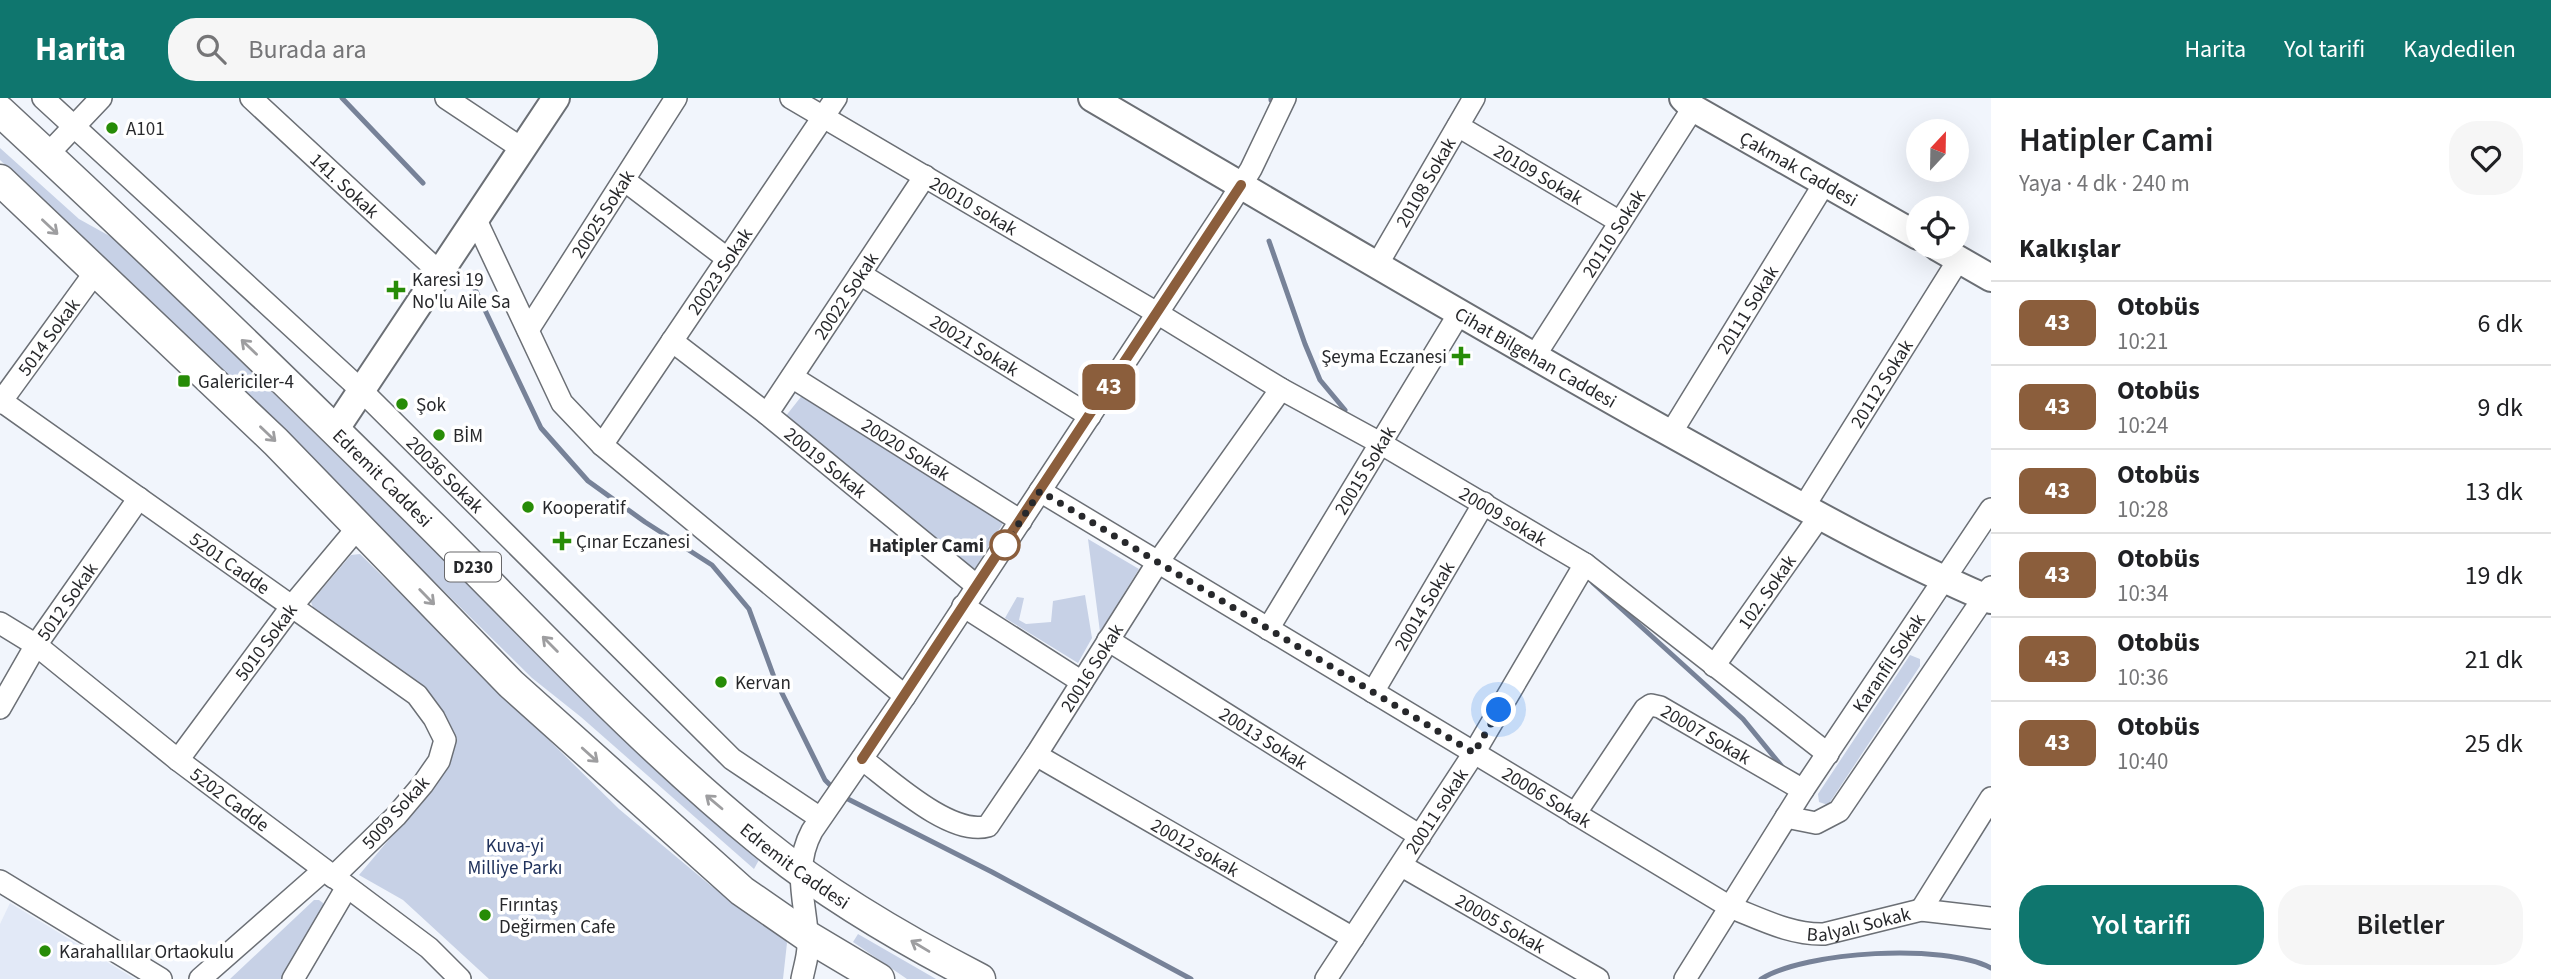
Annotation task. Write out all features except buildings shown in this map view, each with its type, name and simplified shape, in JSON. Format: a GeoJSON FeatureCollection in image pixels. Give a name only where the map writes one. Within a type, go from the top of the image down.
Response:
{"type":"FeatureCollection","features":[{"type":"Feature","properties":{"kind":"highway","name":"Edremit Caddesi"},"geometry":{"type":"LineString","coordinates":[[0,111],[335,430],[674,768],[800,871],[980,979]]}},
{"type":"Feature","properties":{"kind":"highway"},"geometry":{"type":"LineString","coordinates":[[0,132],[71,198],[113,230],[147,250]]}},
{"type":"Feature","properties":{"kind":"highway","name":"D230"},"geometry":{"type":"LineString","coordinates":[[0,180],[276,442],[511,684],[742,891],[807,936],[879,979]]}},
{"type":"Feature","properties":{"kind":"main road"},"geometry":{"type":"LineString","coordinates":[[335,430],[556,98]]}},
{"type":"Feature","properties":{"kind":"main road","name":"Cihat Bilgehan Caddesi"},"geometry":{"type":"LineString","coordinates":[[1092,98],[1534,357],[1811,512],[1944,580],[1989,594]]}},
{"type":"Feature","properties":{"kind":"main road","name":"Çakmak Caddesi"},"geometry":{"type":"LineString","coordinates":[[1688,103],[1906,229]]}},
{"type":"Feature","properties":{"kind":"main road"},"geometry":{"type":"LineString","coordinates":[[1958,259],[1991,278]]}},
{"type":"Feature","properties":{"kind":"street","name":"20036 Sokak"},"geometry":{"type":"LineString","coordinates":[[43,98],[361,390],[732,759],[822,814]]}},
{"type":"Feature","properties":{"kind":"street"},"geometry":{"type":"LineString","coordinates":[[47,155],[101,98]]}},
{"type":"Feature","properties":{"kind":"street","name":"141. Sokak"},"geometry":{"type":"LineString","coordinates":[[251,98],[439,272]]}},
{"type":"Feature","properties":{"kind":"street"},"geometry":{"type":"LineString","coordinates":[[446,98],[521,148]]}},
{"type":"Feature","properties":{"kind":"street","name":"20025 Sokak"},"geometry":{"type":"LineString","coordinates":[[528,330],[676,98]]}},
{"type":"Feature","properties":{"kind":"street","name":"20010 sokak"},"geometry":{"type":"LineString","coordinates":[[791,98],[1157,313]]}},
{"type":"Feature","properties":{"kind":"street","name":"20023 Sokak"},"geometry":{"type":"LineString","coordinates":[[602,444],[836,98]]}},
{"type":"Feature","properties":{"kind":"street"},"geometry":{"type":"LineString","coordinates":[[803,979],[808,950],[800,871],[807,841],[822,814],[905,696],[1241,185],[1285,98]]}},
{"type":"Feature","properties":{"kind":"street","name":"20108 Sokak"},"geometry":{"type":"LineString","coordinates":[[1377,264],[1474,98]]}},
{"type":"Feature","properties":{"kind":"street","name":"20110 Sokak"},"geometry":{"type":"LineString","coordinates":[[1534,357],[1620,222],[1688,103]]}},
{"type":"Feature","properties":{"kind":"street","name":"20109 Sokak"},"geometry":{"type":"LineString","coordinates":[[1458,126],[1620,222]]}},
{"type":"Feature","properties":{"kind":"street","name":"20022 Sokak"},"geometry":{"type":"LineString","coordinates":[[767,414],[925,176]]}},
{"type":"Feature","properties":{"kind":"street"},"geometry":{"type":"LineString","coordinates":[[624,180],[728,259]]}},
{"type":"Feature","properties":{"kind":"street","name":"20111 Sokak"},"geometry":{"type":"LineString","coordinates":[[1671,433],[1824,184]]}},
{"type":"Feature","properties":{"kind":"street"},"geometry":{"type":"LineString","coordinates":[[475,218],[562,403],[602,444],[905,696]]}},
{"type":"Feature","properties":{"kind":"street","name":"20112 Sokak"},"geometry":{"type":"LineString","coordinates":[[1811,512],[1945,259]]}},
{"type":"Feature","properties":{"kind":"street","name":"5014 Sokak"},"geometry":{"type":"LineString","coordinates":[[0,401],[96,271]]}},
{"type":"Feature","properties":{"kind":"street","name":"20021 Sokak"},"geometry":{"type":"LineString","coordinates":[[860,274],[1090,416]]}},
{"type":"Feature","properties":{"kind":"street","name":"20015 Sokak"},"geometry":{"type":"LineString","coordinates":[[1268,629],[1460,312]]}},
{"type":"Feature","properties":{"kind":"street","name":"20009 sokak"},"geometry":{"type":"LineString","coordinates":[[1157,313],[1281,389],[1380,443],[1581,570],[1714,666],[1828,754]]}},
{"type":"Feature","properties":{"kind":"street","name":"20019 Sokak"},"geometry":{"type":"LineString","coordinates":[[672,341],[767,414],[977,586]]}},
{"type":"Feature","properties":{"kind":"street","name":"20020 Sokak"},"geometry":{"type":"LineString","coordinates":[[792,377],[1021,521]]}},
{"type":"Feature","properties":{"kind":"street","name":"20016 Sokak"},"geometry":{"type":"LineString","coordinates":[[862,759],[917,802],[958,823],[979,828],[988,826],[1158,562],[1281,389]]}},
{"type":"Feature","properties":{"kind":"street","name":"5201 Cadde"},"geometry":{"type":"LineString","coordinates":[[0,401],[417,695],[434,718],[445,740]]}},
{"type":"Feature","properties":{"kind":"street","name":"20006 Sokak"},"geometry":{"type":"LineString","coordinates":[[1040,491],[1730,907]]}},
{"type":"Feature","properties":{"kind":"street","name":"5012 Sokak"},"geometry":{"type":"LineString","coordinates":[[0,708],[36,645],[139,498]]}},
{"type":"Feature","properties":{"kind":"street","name":"20014 Sokak"},"geometry":{"type":"LineString","coordinates":[[1373,692],[1481,509]]}},
{"type":"Feature","properties":{"kind":"street","name":"Karanfil Sokak"},"geometry":{"type":"LineString","coordinates":[[1685,979],[1802,790],[1991,509]]}},
{"type":"Feature","properties":{"kind":"street","name":"102. Sokak"},"geometry":{"type":"LineString","coordinates":[[1714,666],[1811,512]]}},
{"type":"Feature","properties":{"kind":"street","name":"5010 Sokak"},"geometry":{"type":"LineString","coordinates":[[178,760],[292,606],[359,526]]}},
{"type":"Feature","properties":{"kind":"street","name":"20011 sokak"},"geometry":{"type":"LineString","coordinates":[[1326,979],[1474,753],[1581,570]]}},
{"type":"Feature","properties":{"kind":"street"},"geometry":{"type":"LineString","coordinates":[[1786,817],[1816,823],[1839,811],[1989,594]]}},
{"type":"Feature","properties":{"kind":"street"},"geometry":{"type":"LineString","coordinates":[[964,606],[1082,682]]}},
{"type":"Feature","properties":{"kind":"street","name":"5202 Cadde"},"geometry":{"type":"LineString","coordinates":[[0,623],[36,645],[178,760],[429,948],[460,979]]}},
{"type":"Feature","properties":{"kind":"street","name":"20013 Sokak"},"geometry":{"type":"LineString","coordinates":[[1108,640],[1420,836]]}},
{"type":"Feature","properties":{"kind":"street","name":"20007 Sokak"},"geometry":{"type":"LineString","coordinates":[[1575,814],[1645,709],[1651,705],[1660,707],[1802,790]]}},
{"type":"Feature","properties":{"kind":"street","name":"5009 Sokak"},"geometry":{"type":"LineString","coordinates":[[200,979],[335,878],[396,816],[422,784],[439,761],[445,740]]}},
{"type":"Feature","properties":{"kind":"street","name":"20012 sokak"},"geometry":{"type":"LineString","coordinates":[[1036,755],[1353,938]]}},
{"type":"Feature","properties":{"kind":"street"},"geometry":{"type":"LineString","coordinates":[[1921,909],[1991,798]]}},
{"type":"Feature","properties":{"kind":"street","name":"20005 Sokak"},"geometry":{"type":"LineString","coordinates":[[1402,866],[1598,979]]}},
{"type":"Feature","properties":{"kind":"street"},"geometry":{"type":"LineString","coordinates":[[293,979],[335,878]]}},
{"type":"Feature","properties":{"kind":"street"},"geometry":{"type":"LineString","coordinates":[[1,884],[161,979]]}},
{"type":"Feature","properties":{"kind":"street","name":"Balyalı Sokak"},"geometry":{"type":"LineString","coordinates":[[1730,907],[1792,931],[1808,934],[1824,934],[1921,909],[1991,918]]}},
{"type":"Feature","properties":{"kind":"shaded area","name":"Karahallılar Ortaokulu"},"geometry":{"type":"Polygon","coordinates":[[[10,903],[135,979],[0,979],[0,924],[10,903]]]}},
{"type":"Feature","properties":{"kind":"green space"},"geometry":{"type":"Polygon","coordinates":[[[0,148],[79,219],[115,239],[446,561],[760,858],[754,869],[581,717],[532,678],[231,381],[0,160],[0,148]]]}},
{"type":"Feature","properties":{"kind":"green space"},"geometry":{"type":"Polygon","coordinates":[[[804,393],[1005,520],[974,570],[785,417],[804,393]]]}},
{"type":"Feature","properties":{"kind":"green space"},"geometry":{"type":"Polygon","coordinates":[[[1088,539],[1139,569],[1100,632],[1088,539]]]}},
{"type":"Feature","properties":{"kind":"green space","name":"Kuva-yi Milliye Parkı"},"geometry":{"type":"Polygon","coordinates":[[[360,554],[619,809],[710,885],[784,935],[787,943],[783,979],[489,979],[403,900],[359,875],[440,779],[455,736],[433,697],[314,610],[311,602],[351,555],[360,554]]]}},
{"type":"Feature","properties":{"kind":"green space"},"geometry":{"type":"Polygon","coordinates":[[[1085,595],[1092,638],[1078,663],[1005,618],[1017,597],[1024,598],[1019,620],[1026,624],[1051,622],[1053,601],[1085,595]]]}},
{"type":"Feature","properties":{"kind":"green space"},"geometry":{"type":"Polygon","coordinates":[[[1910,655],[1920,659],[1920,666],[1828,805],[1819,802],[1818,794],[1910,655]]]}},
{"type":"Feature","properties":{"kind":"green space"},"geometry":{"type":"Polygon","coordinates":[[[314,900],[323,903],[324,908],[282,979],[230,979],[314,900]]]}},
{"type":"Feature","properties":{"kind":"green space"},"geometry":{"type":"Polygon","coordinates":[[[858,934],[936,979],[907,979],[853,942],[858,934]]]}},
{"type":"Feature","properties":{"kind":"waterway"},"geometry":{"type":"LineString","coordinates":[[342,98],[423,183]]}},
{"type":"Feature","properties":{"kind":"waterway"},"geometry":{"type":"LineString","coordinates":[[1269,241],[1320,380],[1345,410]]}},
{"type":"Feature","properties":{"kind":"waterway"},"geometry":{"type":"LineString","coordinates":[[475,289],[541,428],[588,481],[712,565],[749,609],[774,677],[825,780],[835,790]]}},
{"type":"Feature","properties":{"kind":"waterway"},"geometry":{"type":"LineString","coordinates":[[1593,583],[1743,719],[1784,769]]}},
{"type":"Feature","properties":{"kind":"waterway"},"geometry":{"type":"LineString","coordinates":[[842,796],[992,872],[1191,979]]}},
{"type":"Feature","properties":{"kind":"waterway"},"geometry":{"type":"LineString","coordinates":[[1761,979],[1782,969],[1809,962],[1875,954],[1942,955],[1991,968]]}},
{"type":"Feature","properties":{"kind":"bus line","name":"43"},"geometry":{"type":"LineString","coordinates":[[862,759],[1241,185]]}},
{"type":"Feature","properties":{"kind":"place","name":"A101"},"geometry":{"type":"Point","coordinates":[112,128]}},
{"type":"Feature","properties":{"kind":"place","name":"Karesi 19 No'lu Aile Sa"},"geometry":{"type":"Point","coordinates":[396,290]}},
{"type":"Feature","properties":{"kind":"place","name":"Şeyma Eczanesi"},"geometry":{"type":"Point","coordinates":[1461,356]}},
{"type":"Feature","properties":{"kind":"place","name":"Galericiler-4"},"geometry":{"type":"Point","coordinates":[184,381]}},
{"type":"Feature","properties":{"kind":"place","name":"Şok"},"geometry":{"type":"Point","coordinates":[402,404]}},
{"type":"Feature","properties":{"kind":"place","name":"BİM"},"geometry":{"type":"Point","coordinates":[439,435]}},
{"type":"Feature","properties":{"kind":"place","name":"Kooperatif"},"geometry":{"type":"Point","coordinates":[528,507]}},
{"type":"Feature","properties":{"kind":"place","name":"Çınar Eczanesi"},"geometry":{"type":"Point","coordinates":[562,541]}},
{"type":"Feature","properties":{"kind":"place","name":"Hatipler Cami"},"geometry":{"type":"Point","coordinates":[1005,545]}},
{"type":"Feature","properties":{"kind":"place","name":"Kervan"},"geometry":{"type":"Point","coordinates":[721,682]}},
{"type":"Feature","properties":{"kind":"place","name":"Fırıntaş Değirmen Cafe"},"geometry":{"type":"Point","coordinates":[485,915]}},
{"type":"Feature","properties":{"kind":"place","name":"Karahallılar Ortaokulu"},"geometry":{"type":"Point","coordinates":[45,951]}},
{"type":"Feature","properties":{"kind":"route"},"geometry":{"type":"LineString","coordinates":[[1005,545],[1040,491],[1474,753],[1499,710]]}}]}
